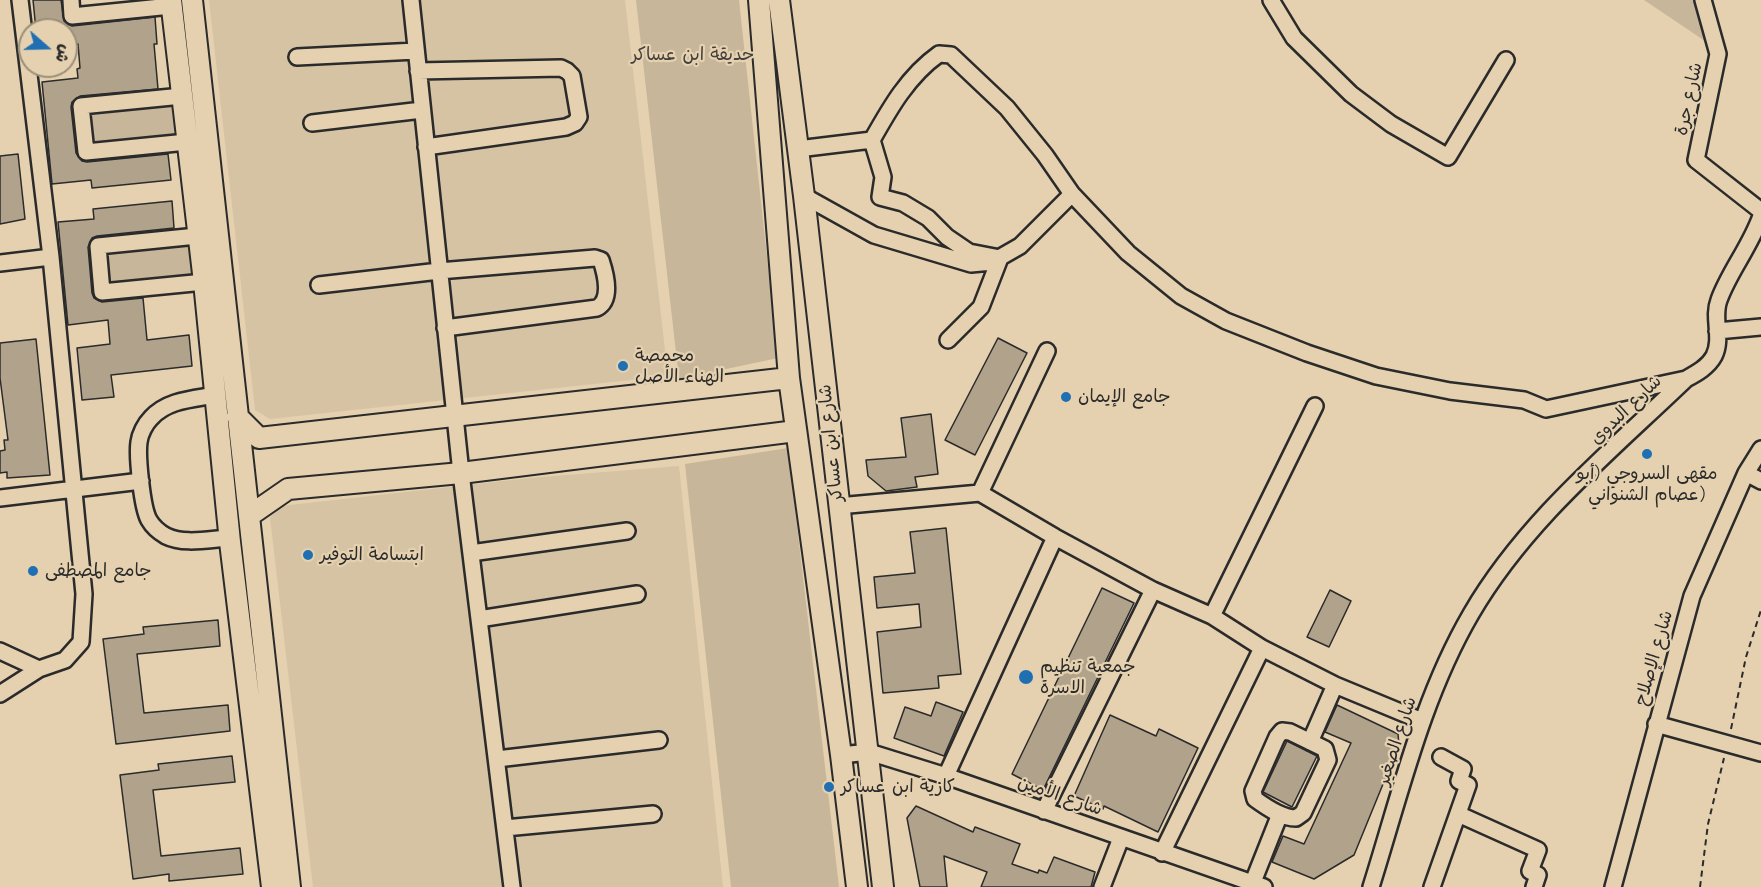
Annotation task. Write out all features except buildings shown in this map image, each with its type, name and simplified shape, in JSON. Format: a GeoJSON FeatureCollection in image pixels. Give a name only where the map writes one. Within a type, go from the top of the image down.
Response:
{"type":"FeatureCollection","features":[{"type":"Feature","properties":{"kind":"main road"},"geometry":{"type":"LineString","coordinates":[[196,0],[237,416],[290,887]]}},
{"type":"Feature","properties":{"kind":"main road","name":"شارع ابن عساكر"},"geometry":{"type":"LineString","coordinates":[[759,0],[789,378],[841,755],[856,887]]}},
{"type":"Feature","properties":{"kind":"main road","name":"شارع ابن عساكر"},"geometry":{"type":"LineString","coordinates":[[779,0],[804,196],[883,887]]}},
{"type":"Feature","properties":{"kind":"main road"},"geometry":{"type":"LineString","coordinates":[[171,3],[204,282],[230,538],[272,887]]}},
{"type":"Feature","properties":{"kind":"main road"},"geometry":{"type":"LineString","coordinates":[[237,416],[259,438],[789,378]]}},
{"type":"Feature","properties":{"kind":"main road"},"geometry":{"type":"LineString","coordinates":[[249,516],[288,489],[461,473],[796,431]]}},
{"type":"Feature","properties":{"kind":"street"},"geometry":{"type":"LineString","coordinates":[[0,694],[39,669],[65,660],[81,642],[84,594],[51,257],[20,0]]}},
{"type":"Feature","properties":{"kind":"street"},"geometry":{"type":"LineString","coordinates":[[71,0],[72,16],[171,3]]}},
{"type":"Feature","properties":{"kind":"street"},"geometry":{"type":"LineString","coordinates":[[411,0],[454,416],[512,887]]}},
{"type":"Feature","properties":{"kind":"street"},"geometry":{"type":"LineString","coordinates":[[1271,0],[1294,38],[1352,94],[1391,124],[1448,156],[1506,60]]}},
{"type":"Feature","properties":{"kind":"street","name":"شارع جرة"},"geometry":{"type":"LineString","coordinates":[[1703,0],[1718,54],[1695,160],[1761,211]]}},
{"type":"Feature","properties":{"kind":"street"},"geometry":{"type":"LineString","coordinates":[[297,57],[416,51]]}},
{"type":"Feature","properties":{"kind":"street"},"geometry":{"type":"LineString","coordinates":[[1000,258],[969,252],[947,237],[928,218],[903,203],[880,197],[883,177],[872,141],[896,98],[927,62],[939,54],[951,55],[1007,108],[1045,155],[1072,194],[1128,253],[1181,296],[1226,321],[1307,353],[1376,376],[1450,391],[1524,400],[1546,409],[1686,379]]}},
{"type":"Feature","properties":{"kind":"street"},"geometry":{"type":"LineString","coordinates":[[418,71],[561,68],[572,76],[579,117],[575,123],[566,127],[426,147]]}},
{"type":"Feature","properties":{"kind":"street"},"geometry":{"type":"LineString","coordinates":[[182,96],[81,106],[86,152],[187,142]]}},
{"type":"Feature","properties":{"kind":"street"},"geometry":{"type":"LineString","coordinates":[[312,123],[422,110]]}},
{"type":"Feature","properties":{"kind":"street"},"geometry":{"type":"LineString","coordinates":[[798,149],[872,141]]}},
{"type":"Feature","properties":{"kind":"street"},"geometry":{"type":"LineString","coordinates":[[804,196],[874,235],[971,264],[992,262],[1020,246],[1072,194]]}},
{"type":"Feature","properties":{"kind":"street","name":"شارع البدوي"},"geometry":{"type":"LineString","coordinates":[[1472,612],[1546,512],[1686,379],[1708,366],[1718,344],[1716,318],[1719,299],[1749,246],[1761,216]]}},
{"type":"Feature","properties":{"kind":"street"},"geometry":{"type":"LineString","coordinates":[[197,236],[98,246],[102,292],[204,282]]}},
{"type":"Feature","properties":{"kind":"street"},"geometry":{"type":"LineString","coordinates":[[0,263],[51,257]]}},
{"type":"Feature","properties":{"kind":"street"},"geometry":{"type":"LineString","coordinates":[[319,285],[439,271],[595,258],[601,260],[606,297],[603,304],[597,308],[445,328]]}},
{"type":"Feature","properties":{"kind":"street"},"geometry":{"type":"LineString","coordinates":[[948,340],[981,307],[1000,258]]}},
{"type":"Feature","properties":{"kind":"street"},"geometry":{"type":"LineString","coordinates":[[1718,331],[1761,327]]}},
{"type":"Feature","properties":{"kind":"street"},"geometry":{"type":"LineString","coordinates":[[980,493],[1047,351]]}},
{"type":"Feature","properties":{"kind":"street"},"geometry":{"type":"LineString","coordinates":[[215,395],[172,403],[160,409],[143,428],[138,454],[146,513],[155,529],[180,540],[230,538]]}},
{"type":"Feature","properties":{"kind":"street"},"geometry":{"type":"LineString","coordinates":[[1212,616],[1315,406]]}},
{"type":"Feature","properties":{"kind":"street","name":"شارع الإصلاح"},"geometry":{"type":"LineString","coordinates":[[1613,887],[1692,596],[1746,473],[1761,449]]}},
{"type":"Feature","properties":{"kind":"street"},"geometry":{"type":"LineString","coordinates":[[1746,473],[1761,481]]}},
{"type":"Feature","properties":{"kind":"street"},"geometry":{"type":"LineString","coordinates":[[0,498],[141,482]]}},
{"type":"Feature","properties":{"kind":"street"},"geometry":{"type":"LineString","coordinates":[[838,506],[980,493],[1153,590],[1212,616],[1262,648],[1335,685],[1422,722]]}},
{"type":"Feature","properties":{"kind":"street"},"geometry":{"type":"LineString","coordinates":[[471,553],[627,531]]}},
{"type":"Feature","properties":{"kind":"street"},"geometry":{"type":"LineString","coordinates":[[946,776],[1055,537]]}},
{"type":"Feature","properties":{"kind":"street"},"geometry":{"type":"LineString","coordinates":[[1044,811],[1153,590]]}},
{"type":"Feature","properties":{"kind":"street"},"geometry":{"type":"LineString","coordinates":[[479,619],[637,594]]}},
{"type":"Feature","properties":{"kind":"street","name":"شارع الصغير"},"geometry":{"type":"LineString","coordinates":[[1371,887],[1435,686],[1472,612]]}},
{"type":"Feature","properties":{"kind":"street"},"geometry":{"type":"LineString","coordinates":[[1162,853],[1262,648]]}},
{"type":"Feature","properties":{"kind":"street"},"geometry":{"type":"LineString","coordinates":[[0,651],[39,669]]}},
{"type":"Feature","properties":{"kind":"street"},"geometry":{"type":"LineString","coordinates":[[1310,742],[1335,685]]}},
{"type":"Feature","properties":{"kind":"street"},"geometry":{"type":"LineString","coordinates":[[1656,724],[1761,753]]}},
{"type":"Feature","properties":{"kind":"street"},"geometry":{"type":"LineString","coordinates":[[1282,731],[1290,732],[1325,749],[1328,760],[1303,813],[1296,818],[1280,814],[1255,799],[1253,791],[1277,737],[1282,731]]}},
{"type":"Feature","properties":{"kind":"street"},"geometry":{"type":"LineString","coordinates":[[496,759],[659,740]]}},
{"type":"Feature","properties":{"kind":"street","name":"شارع الأمين"},"geometry":{"type":"LineString","coordinates":[[841,755],[869,752],[946,776],[1162,853],[1258,884]]}},
{"type":"Feature","properties":{"kind":"street"},"geometry":{"type":"LineString","coordinates":[[1432,887],[1468,785],[1459,781],[1463,769],[1441,757]]}},
{"type":"Feature","properties":{"kind":"street"},"geometry":{"type":"LineString","coordinates":[[505,828],[653,814]]}},
{"type":"Feature","properties":{"kind":"street"},"geometry":{"type":"LineString","coordinates":[[1258,884],[1280,814]]}},
{"type":"Feature","properties":{"kind":"street"},"geometry":{"type":"LineString","coordinates":[[1458,814],[1538,850],[1530,871],[1538,875],[1540,885]]}},
{"type":"Feature","properties":{"kind":"street"},"geometry":{"type":"LineString","coordinates":[[1102,887],[1121,838]]}},
{"type":"Feature","properties":{"kind":"shaded area"},"geometry":{"type":"Polygon","coordinates":[[[209,0],[625,0],[668,376],[270,419],[255,410],[209,0]]]}},
{"type":"Feature","properties":{"kind":"shaded area"},"geometry":{"type":"Polygon","coordinates":[[[679,466],[723,887],[313,887],[270,517],[281,506],[530,478],[679,466]]]}},
{"type":"Feature","properties":{"kind":"green space","name":"حديقة ابن عساكر"},"geometry":{"type":"Polygon","coordinates":[[[636,0],[739,0],[778,358],[679,379],[636,0]]]}},
{"type":"Feature","properties":{"kind":"green space"},"geometry":{"type":"Polygon","coordinates":[[[1644,0],[1694,0],[1705,41],[1644,0]]]}},
{"type":"Feature","properties":{"kind":"green space"},"geometry":{"type":"Polygon","coordinates":[[[174,101],[177,136],[89,145],[86,110],[174,101]]]}},
{"type":"Feature","properties":{"kind":"green space"},"geometry":{"type":"Polygon","coordinates":[[[190,241],[193,277],[106,286],[102,250],[190,241]]]}},
{"type":"Feature","properties":{"kind":"green space"},"geometry":{"type":"Polygon","coordinates":[[[788,448],[839,887],[731,887],[685,464],[788,448]]]}},
{"type":"Feature","properties":{"kind":"place","name":"محمصة الهناء الأصل"},"geometry":{"type":"Point","coordinates":[623,366]}},
{"type":"Feature","properties":{"kind":"place","name":"جامع الإيمان"},"geometry":{"type":"Point","coordinates":[1066,397]}},
{"type":"Feature","properties":{"kind":"place","name":"مقهى السروجي (أبو عصام الشنواني)"},"geometry":{"type":"Point","coordinates":[1647,454]}},
{"type":"Feature","properties":{"kind":"place","name":"ابتسامة التوفير"},"geometry":{"type":"Point","coordinates":[308,555]}},
{"type":"Feature","properties":{"kind":"place","name":"جامع المصطفى"},"geometry":{"type":"Point","coordinates":[33,571]}},
{"type":"Feature","properties":{"kind":"place","name":"جمعية تنظيم الاسرة"},"geometry":{"type":"Point","coordinates":[1026,677]}},
{"type":"Feature","properties":{"kind":"place","name":"كازية ابن عساكر"},"geometry":{"type":"Point","coordinates":[829,787]}}]}
